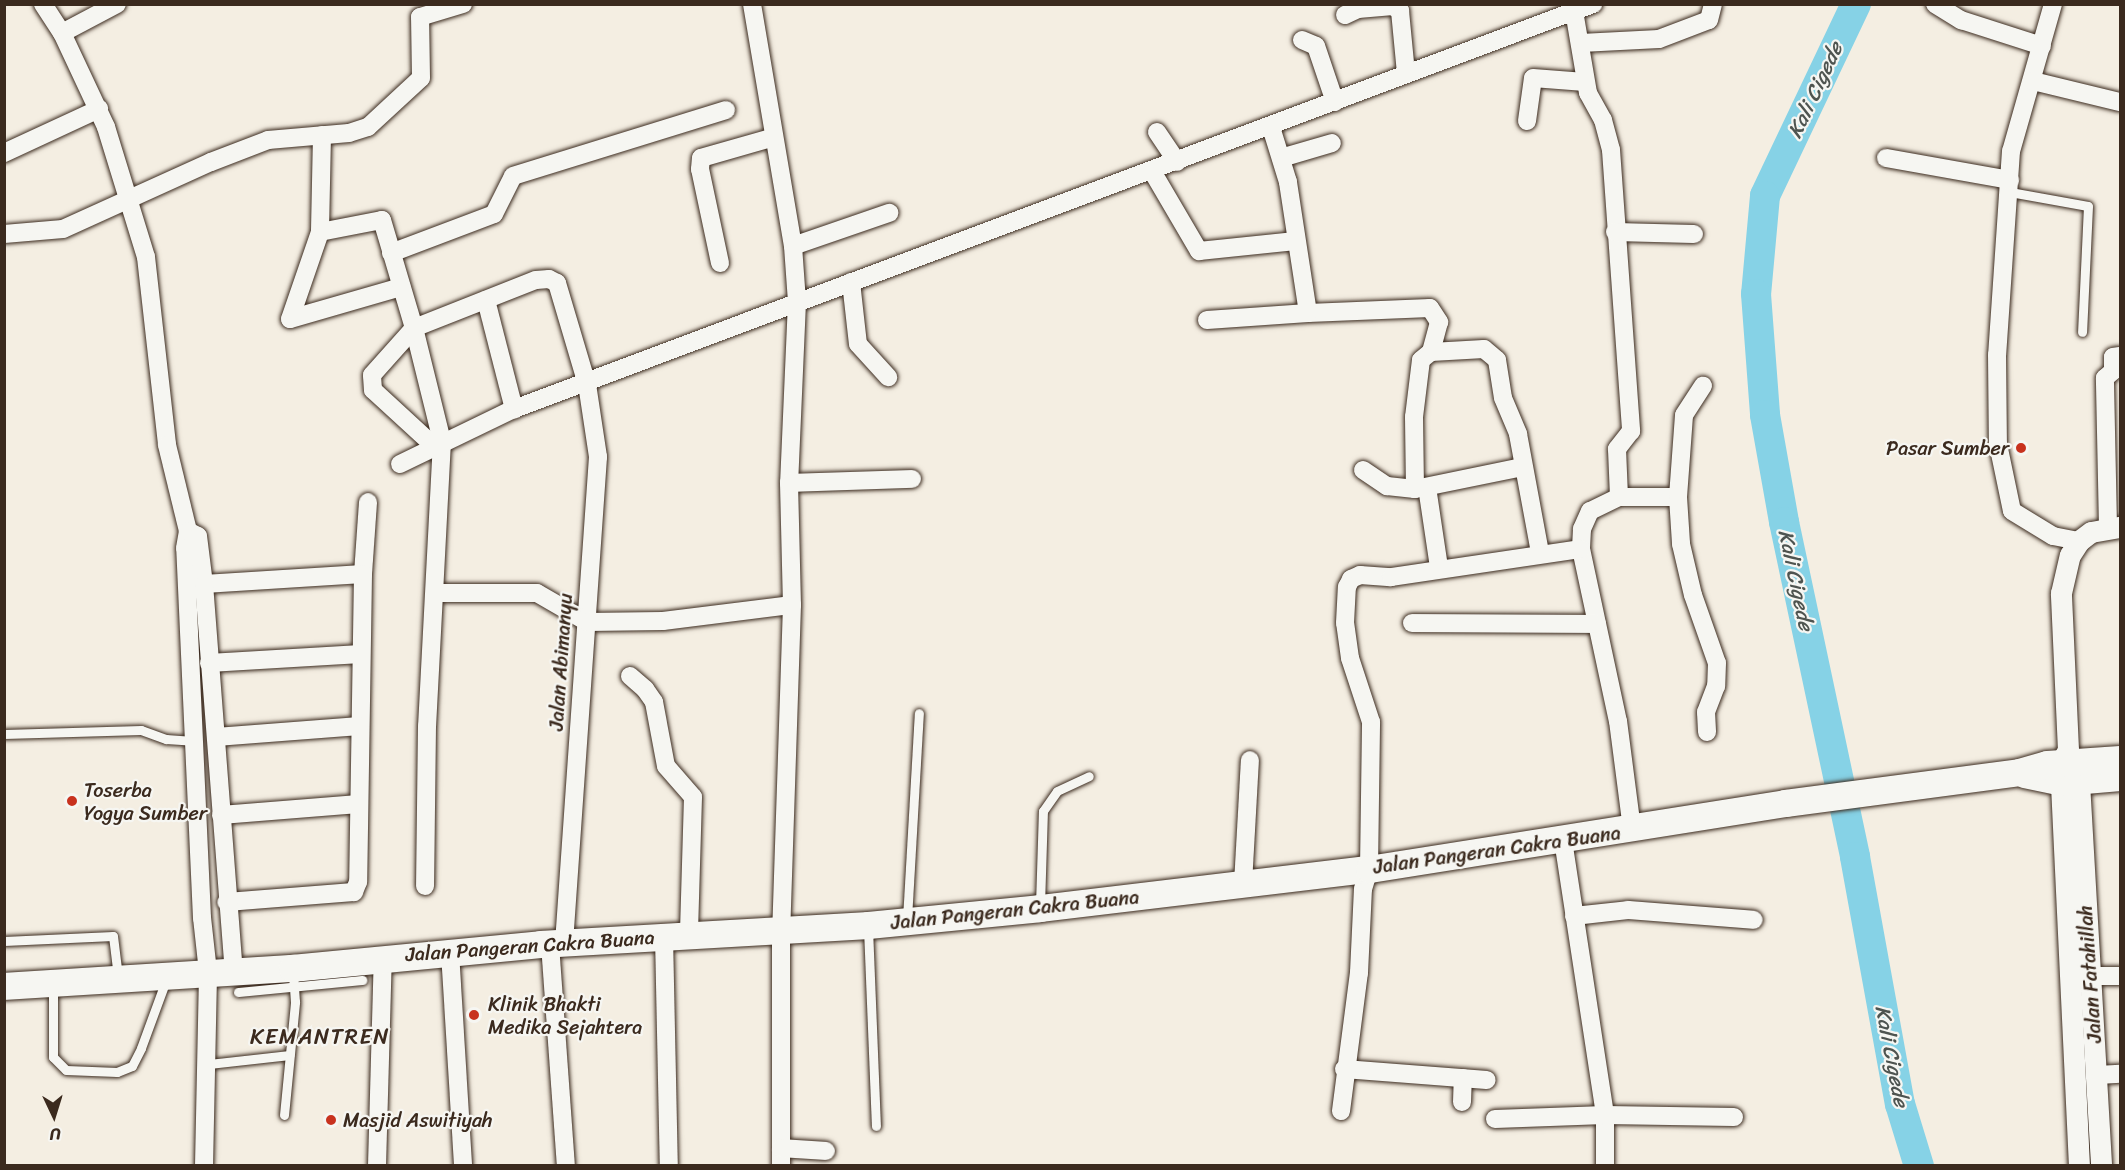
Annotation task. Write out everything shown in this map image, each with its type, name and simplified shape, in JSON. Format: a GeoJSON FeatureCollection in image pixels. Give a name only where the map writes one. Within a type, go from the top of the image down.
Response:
{"type":"FeatureCollection","features":[{"type":"Feature","properties":{"kind":"main road"},"geometry":{"type":"LineString","coordinates":[[2069,767],[2121,759]]}},
{"type":"Feature","properties":{"kind":"main road"},"geometry":{"type":"LineString","coordinates":[[2069,767],[2121,777]]}},
{"type":"Feature","properties":{"kind":"main road","name":"Jalan Pangeran Cakra Buana"},"geometry":{"type":"LineString","coordinates":[[4,986],[168,975],[227,978],[293,976],[383,957],[557,943],[868,925],[1040,908],[1369,869],[1632,830],[1785,803],[2069,767]]}},
{"type":"Feature","properties":{"kind":"street"},"geometry":{"type":"LineString","coordinates":[[43,4],[62,33],[99,109],[146,257],[167,445],[188,531],[184,548],[193,741],[227,978]]}},
{"type":"Feature","properties":{"kind":"street"},"geometry":{"type":"LineString","coordinates":[[62,33],[117,4]]}},
{"type":"Feature","properties":{"kind":"street"},"geometry":{"type":"LineString","coordinates":[[4,234],[63,229],[211,162],[268,140],[322,135],[368,127],[415,86],[424,70],[417,25],[420,17],[463,4]]}},
{"type":"Feature","properties":{"kind":"street"},"geometry":{"type":"LineString","coordinates":[[752,4],[793,246],[797,302],[789,483],[792,605],[781,929],[781,1157],[826,1151]]}},
{"type":"Feature","properties":{"kind":"street"},"geometry":{"type":"LineString","coordinates":[[400,464],[514,409],[587,384],[797,302],[1271,127],[1406,73],[1593,4]]}},
{"type":"Feature","properties":{"kind":"street"},"geometry":{"type":"LineString","coordinates":[[1581,43],[1659,39],[1709,20],[1713,4]]}},
{"type":"Feature","properties":{"kind":"street"},"geometry":{"type":"LineString","coordinates":[[1935,4],[1961,20],[2042,46]]}},
{"type":"Feature","properties":{"kind":"street"},"geometry":{"type":"LineString","coordinates":[[2053,4],[2033,81],[2011,151],[1997,355],[2001,468],[2012,511],[2053,536],[2079,541],[2114,527],[2105,378],[2113,371],[2112,357],[2121,356]]}},
{"type":"Feature","properties":{"kind":"street"},"geometry":{"type":"LineString","coordinates":[[1354,9],[1393,6],[1400,11],[1406,73]]}},
{"type":"Feature","properties":{"kind":"street"},"geometry":{"type":"LineString","coordinates":[[1574,11],[1581,43],[1585,81],[1609,139],[1615,232],[1627,338],[1631,431],[1629,438],[1617,449],[1619,497]]}},
{"type":"Feature","properties":{"kind":"street"},"geometry":{"type":"LineString","coordinates":[[1302,40],[1316,46],[1335,102]]}},
{"type":"Feature","properties":{"kind":"street"},"geometry":{"type":"LineString","coordinates":[[1527,121],[1533,78],[1585,81]]}},
{"type":"Feature","properties":{"kind":"street"},"geometry":{"type":"LineString","coordinates":[[2033,81],[2121,102]]}},
{"type":"Feature","properties":{"kind":"street"},"geometry":{"type":"LineString","coordinates":[[4,153],[99,109]]}},
{"type":"Feature","properties":{"kind":"street"},"geometry":{"type":"LineString","coordinates":[[391,253],[495,214],[513,176],[726,111]]}},
{"type":"Feature","properties":{"kind":"street"},"geometry":{"type":"LineString","coordinates":[[1271,127],[1288,182],[1294,241],[1308,313]]}},
{"type":"Feature","properties":{"kind":"street"},"geometry":{"type":"LineString","coordinates":[[1157,132],[1177,162]]}},
{"type":"Feature","properties":{"kind":"street"},"geometry":{"type":"LineString","coordinates":[[322,135],[320,232],[290,319],[401,287]]}},
{"type":"Feature","properties":{"kind":"street"},"geometry":{"type":"LineString","coordinates":[[720,263],[700,169],[701,158],[774,137]]}},
{"type":"Feature","properties":{"kind":"street"},"geometry":{"type":"LineString","coordinates":[[1281,158],[1332,143]]}},
{"type":"Feature","properties":{"kind":"street"},"geometry":{"type":"LineString","coordinates":[[1886,158],[2010,186]]}},
{"type":"Feature","properties":{"kind":"street"},"geometry":{"type":"LineString","coordinates":[[1152,171],[1199,251],[1294,241]]}},
{"type":"Feature","properties":{"kind":"street"},"geometry":{"type":"LineString","coordinates":[[793,246],[889,213]]}},
{"type":"Feature","properties":{"kind":"street"},"geometry":{"type":"LineString","coordinates":[[320,232],[382,220],[414,328],[438,444],[435,593],[427,726],[425,886]]}},
{"type":"Feature","properties":{"kind":"street"},"geometry":{"type":"LineString","coordinates":[[1615,232],[1694,234]]}},
{"type":"Feature","properties":{"kind":"street","name":"Jalan Abimanyu"},"geometry":{"type":"LineString","coordinates":[[486,300],[536,280],[549,279],[557,283],[587,384],[598,457],[586,622],[557,943],[566,1166]]}},
{"type":"Feature","properties":{"kind":"street"},"geometry":{"type":"LineString","coordinates":[[851,282],[858,344],[888,377]]}},
{"type":"Feature","properties":{"kind":"street"},"geometry":{"type":"LineString","coordinates":[[438,444],[370,385],[372,375],[414,328],[486,300],[514,409]]}},
{"type":"Feature","properties":{"kind":"street"},"geometry":{"type":"LineString","coordinates":[[1207,320],[1430,308],[1439,322],[1431,352],[1419,366],[1414,417],[1421,488],[1439,567]]}},
{"type":"Feature","properties":{"kind":"street"},"geometry":{"type":"LineString","coordinates":[[1431,352],[1474,348],[1493,354],[1505,405],[1518,434],[1522,467],[1540,553]]}},
{"type":"Feature","properties":{"kind":"street"},"geometry":{"type":"LineString","coordinates":[[1703,386],[1684,415],[1678,497],[1681,544],[1693,596],[1717,663],[1716,686],[1706,712],[1707,732]]}},
{"type":"Feature","properties":{"kind":"street"},"geometry":{"type":"LineString","coordinates":[[1363,470],[1387,486],[1421,488],[1522,467]]}},
{"type":"Feature","properties":{"kind":"street"},"geometry":{"type":"LineString","coordinates":[[789,483],[912,479]]}},
{"type":"Feature","properties":{"kind":"street"},"geometry":{"type":"LineString","coordinates":[[1632,830],[1617,721],[1581,549],[1582,529],[1590,511],[1619,497],[1678,497]]}},
{"type":"Feature","properties":{"kind":"street"},"geometry":{"type":"LineString","coordinates":[[226,902],[354,892],[358,882],[363,574],[368,502]]}},
{"type":"Feature","properties":{"kind":"street"},"geometry":{"type":"LineString","coordinates":[[188,531],[198,536],[204,584],[226,902],[227,978],[209,1064],[204,1166]]}},
{"type":"Feature","properties":{"kind":"street","name":"Jalan Fatahillah"},"geometry":{"type":"LineString","coordinates":[[2079,541],[2070,555],[2061,593],[2079,976],[2079,1166]]}},
{"type":"Feature","properties":{"kind":"street"},"geometry":{"type":"LineString","coordinates":[[1341,1111],[1344,1069],[1359,973],[1363,889],[1369,869],[1371,722],[1350,658],[1347,587],[1351,579],[1360,575],[1391,577],[1439,567],[1581,549]]}},
{"type":"Feature","properties":{"kind":"street"},"geometry":{"type":"LineString","coordinates":[[204,584],[363,574]]}},
{"type":"Feature","properties":{"kind":"street"},"geometry":{"type":"LineString","coordinates":[[435,593],[537,593],[586,622],[654,622],[792,605]]}},
{"type":"Feature","properties":{"kind":"street"},"geometry":{"type":"LineString","coordinates":[[1412,623],[1597,624]]}},
{"type":"Feature","properties":{"kind":"street"},"geometry":{"type":"LineString","coordinates":[[209,663],[361,654]]}},
{"type":"Feature","properties":{"kind":"street"},"geometry":{"type":"LineString","coordinates":[[630,676],[645,689],[654,702],[666,766],[693,797],[677,936],[669,1166]]}},
{"type":"Feature","properties":{"kind":"street"},"geometry":{"type":"LineString","coordinates":[[216,737],[360,726]]}},
{"type":"Feature","properties":{"kind":"street"},"geometry":{"type":"LineString","coordinates":[[1243,884],[1250,760]]}},
{"type":"Feature","properties":{"kind":"street"},"geometry":{"type":"LineString","coordinates":[[221,815],[359,804]]}},
{"type":"Feature","properties":{"kind":"street"},"geometry":{"type":"LineString","coordinates":[[1563,840],[1605,1115],[1605,1166]]}},
{"type":"Feature","properties":{"kind":"street"},"geometry":{"type":"LineString","coordinates":[[1574,916],[1628,910],[1754,920]]}},
{"type":"Feature","properties":{"kind":"street"},"geometry":{"type":"LineString","coordinates":[[450,952],[463,1166]]}},
{"type":"Feature","properties":{"kind":"street"},"geometry":{"type":"LineString","coordinates":[[377,1166],[383,957]]}},
{"type":"Feature","properties":{"kind":"street"},"geometry":{"type":"LineString","coordinates":[[2079,976],[2121,976]]}},
{"type":"Feature","properties":{"kind":"street","name":"Jalan Fatahillah"},"geometry":{"type":"LineString","coordinates":[[2079,976],[2098,1075],[2101,1166]]}},
{"type":"Feature","properties":{"kind":"street"},"geometry":{"type":"LineString","coordinates":[[1344,1069],[1487,1080]]}},
{"type":"Feature","properties":{"kind":"street"},"geometry":{"type":"LineString","coordinates":[[2098,1075],[2121,1074]]}},
{"type":"Feature","properties":{"kind":"street"},"geometry":{"type":"LineString","coordinates":[[1462,1078],[1462,1102]]}},
{"type":"Feature","properties":{"kind":"street"},"geometry":{"type":"LineString","coordinates":[[1495,1119],[1605,1115],[1734,1117]]}},
{"type":"Feature","properties":{"kind":"lane"},"geometry":{"type":"LineString","coordinates":[[2010,186],[2088,206],[2082,332]]}},
{"type":"Feature","properties":{"kind":"lane"},"geometry":{"type":"LineString","coordinates":[[907,922],[919,713]]}},
{"type":"Feature","properties":{"kind":"lane"},"geometry":{"type":"LineString","coordinates":[[4,734],[141,730],[166,740],[193,741]]}},
{"type":"Feature","properties":{"kind":"lane"},"geometry":{"type":"LineString","coordinates":[[1040,908],[1043,811],[1057,791],[1089,776]]}},
{"type":"Feature","properties":{"kind":"lane"},"geometry":{"type":"LineString","coordinates":[[868,925],[876,1126]]}},
{"type":"Feature","properties":{"kind":"lane"},"geometry":{"type":"LineString","coordinates":[[4,941],[112,936],[118,978]]}},
{"type":"Feature","properties":{"kind":"lane"},"geometry":{"type":"LineString","coordinates":[[53,983],[53,1057],[66,1070],[117,1072],[132,1066],[168,975]]}},
{"type":"Feature","properties":{"kind":"lane"},"geometry":{"type":"LineString","coordinates":[[284,1115],[293,976],[363,980]]}},
{"type":"Feature","properties":{"kind":"lane"},"geometry":{"type":"LineString","coordinates":[[209,1064],[289,1055]]}},
{"type":"Feature","properties":{"kind":"waterway","name":"Kali Cigede"},"geometry":{"type":"LineString","coordinates":[[1856,4],[1765,196],[1756,294],[1765,415],[1784,522],[1855,857],[1900,1104],[1919,1166]]}},
{"type":"Feature","properties":{"kind":"place","name":"Pasar Sumber"},"geometry":{"type":"Point","coordinates":[2021,448]}},
{"type":"Feature","properties":{"kind":"place","name":"Toserba Yogya Sumber"},"geometry":{"type":"Point","coordinates":[72,801]}},
{"type":"Feature","properties":{"kind":"place","name":"Klinik Bhakti Medika Sejahtera"},"geometry":{"type":"Point","coordinates":[474,1015]}},
{"type":"Feature","properties":{"kind":"place","name":"Masjid Aswitiyah"},"geometry":{"type":"Point","coordinates":[331,1120]}},
{"type":"Feature","properties":{"kind":"district","name":"KEMANTREN"},"geometry":{"type":"Point","coordinates":[320,1037]}}]}
